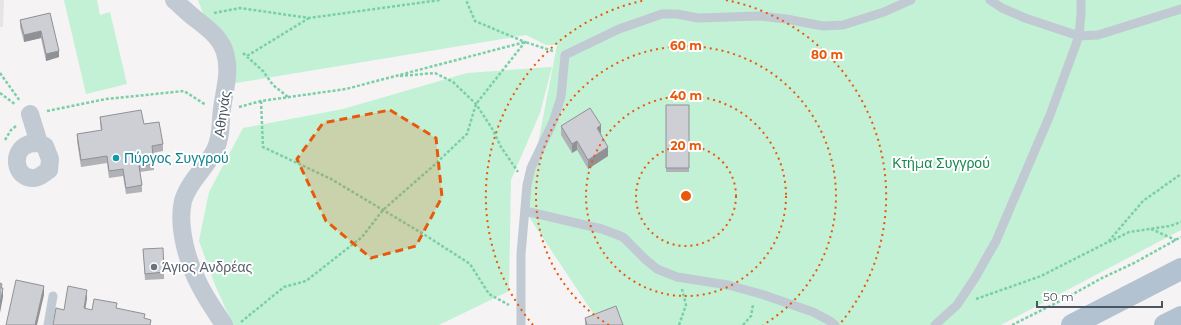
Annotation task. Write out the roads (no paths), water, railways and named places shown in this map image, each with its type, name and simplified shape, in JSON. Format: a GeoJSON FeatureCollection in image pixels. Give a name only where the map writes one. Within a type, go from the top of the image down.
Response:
{"type":"FeatureCollection","features":[{"type":"Feature","properties":{"kind":"main road"},"geometry":{"type":"LineString","coordinates":[[1072,325],[1181,269]]}},
{"type":"Feature","properties":{"kind":"main road"},"geometry":{"type":"LineString","coordinates":[[1165,325],[1181,317]]}},
{"type":"Feature","properties":{"kind":"street","name":"Αθηνάς"},"geometry":{"type":"LineString","coordinates":[[174,0],[193,17],[209,28],[220,41],[226,57],[227,77],[222,112],[222,129],[216,148],[207,165],[193,181],[183,201],[181,224],[187,256],[199,286],[224,325]]}},
{"type":"Feature","properties":{"kind":"street"},"geometry":{"type":"LineString","coordinates":[[30,114],[39,143]]}},
{"type":"Feature","properties":{"kind":"lane"},"geometry":{"type":"LineString","coordinates":[[521,325],[521,254],[527,185],[531,168],[555,116],[561,97],[565,55],[619,29],[662,14],[677,14],[698,18],[759,16],[786,19],[823,26],[843,25],[884,12],[911,0]]}},
{"type":"Feature","properties":{"kind":"lane"},"geometry":{"type":"LineString","coordinates":[[990,0],[1002,8],[1025,18],[1079,36],[1098,35],[1181,9]]}},
{"type":"Feature","properties":{"kind":"lane"},"geometry":{"type":"LineString","coordinates":[[935,325],[957,305],[976,278],[996,241],[1050,115],[1079,36],[1081,0]]}},
{"type":"Feature","properties":{"kind":"lane"},"geometry":{"type":"LineString","coordinates":[[525,211],[602,229],[623,237],[657,269],[677,277],[728,285],[761,294],[813,312],[835,325]]}},
{"type":"Feature","properties":{"kind":"lane"},"geometry":{"type":"LineString","coordinates":[[48,325],[53,296]]}},
{"type":"Feature","properties":{"kind":"place","name":"Πύργος Συγγρού"},"geometry":{"type":"Point","coordinates":[116,158]}},
{"type":"Feature","properties":{"kind":"place","name":"Άγιος Ανδρέας"},"geometry":{"type":"Point","coordinates":[154,267]}},
{"type":"Feature","properties":{"kind":"park label","name":"Κτήμα Συγγρού"},"geometry":{"type":"Point","coordinates":[941,163]}}]}
